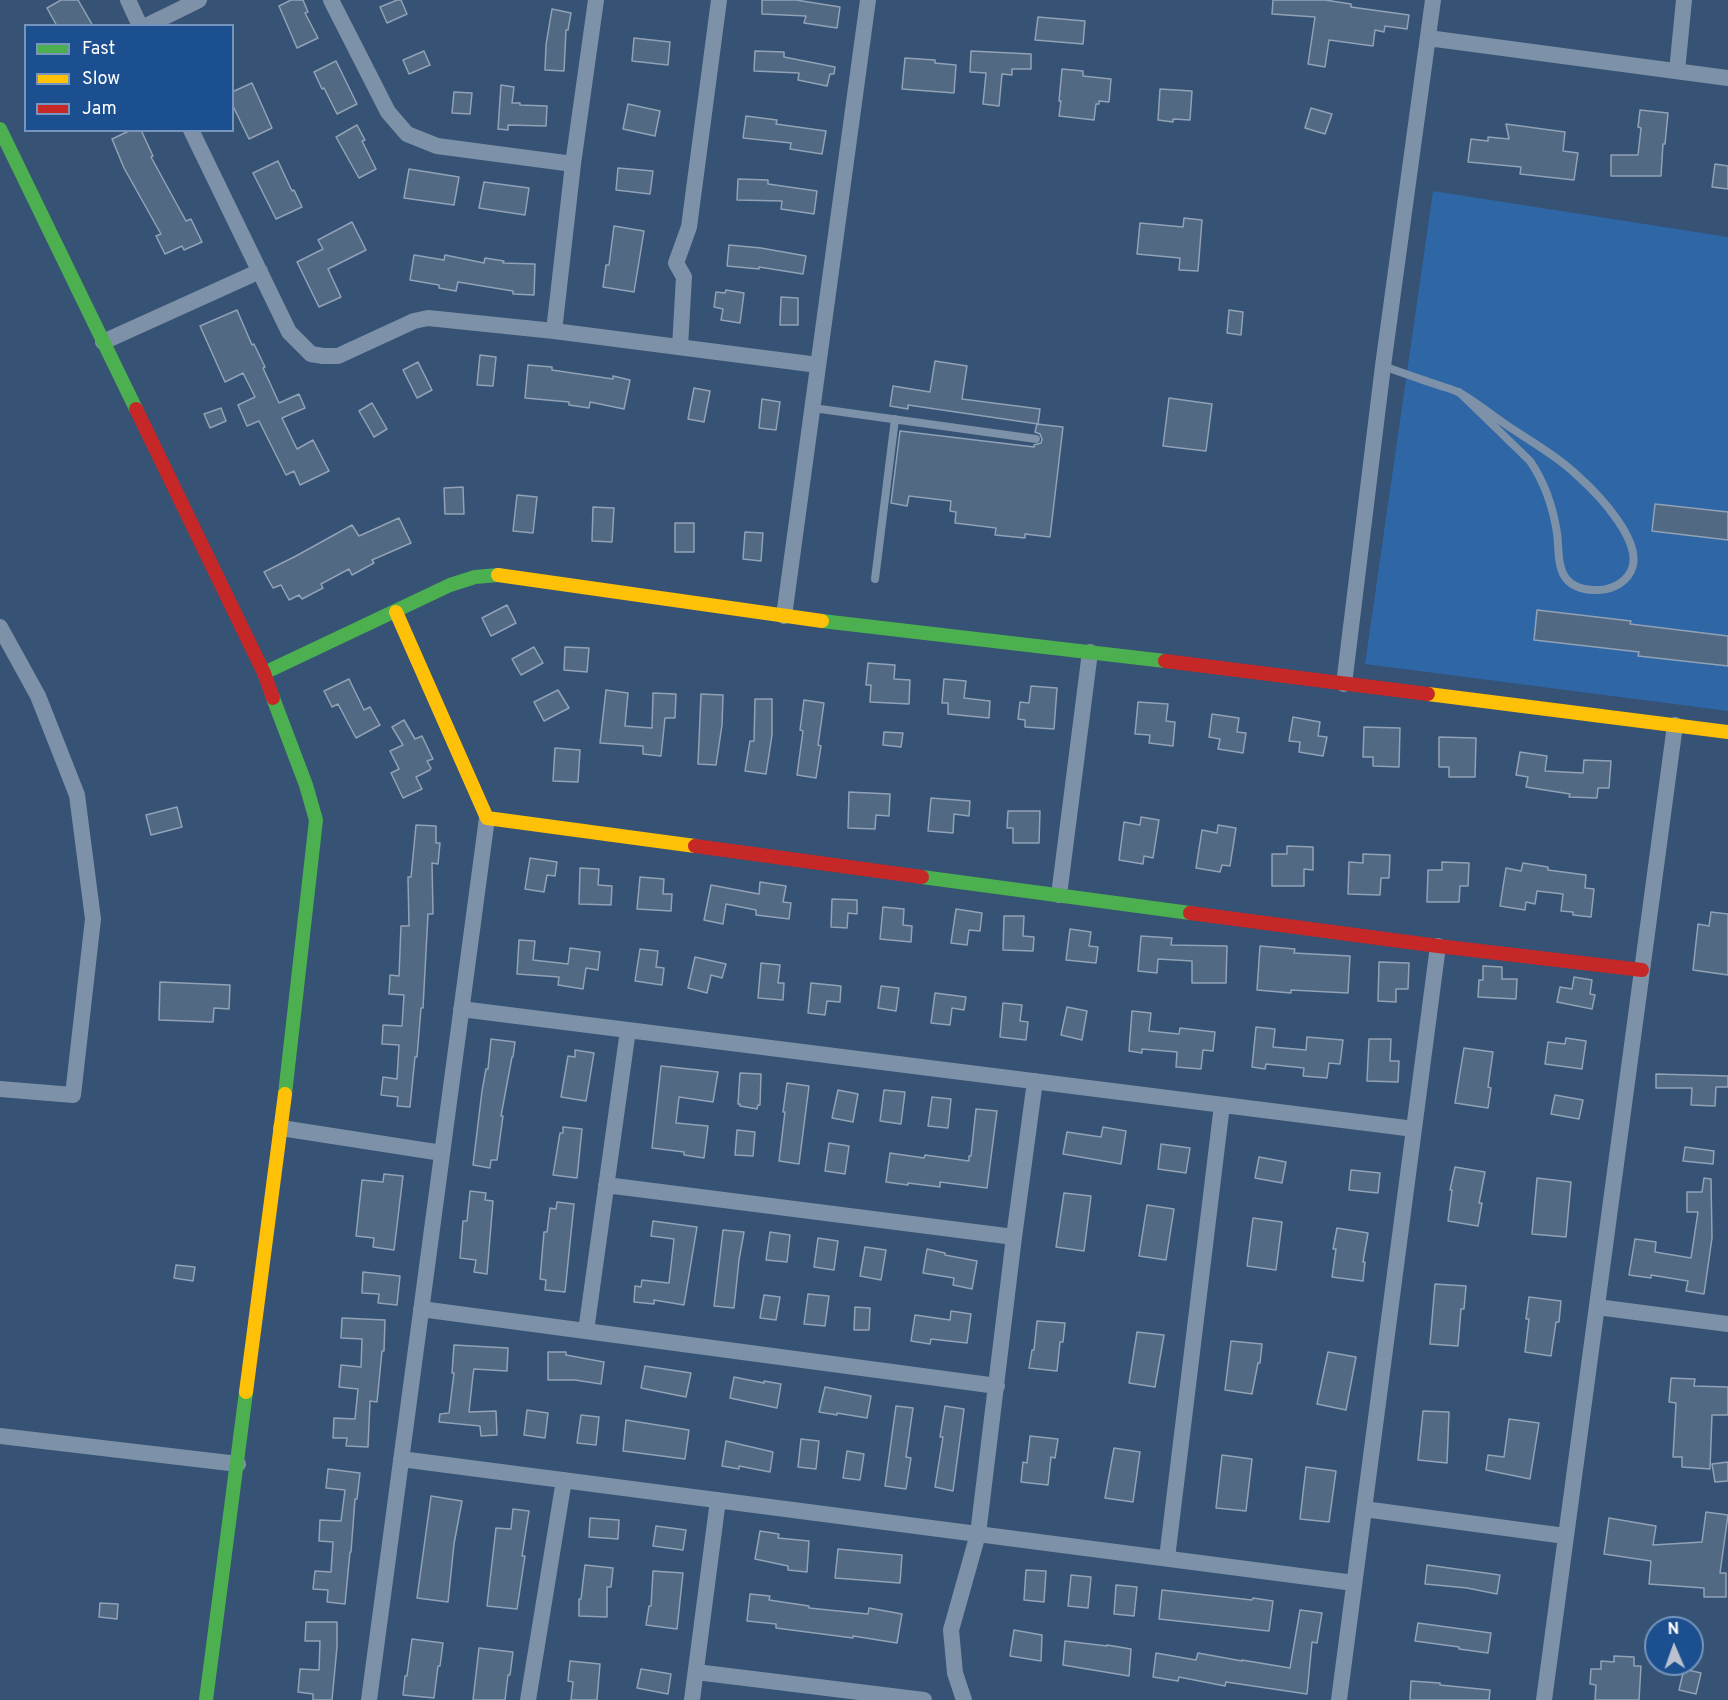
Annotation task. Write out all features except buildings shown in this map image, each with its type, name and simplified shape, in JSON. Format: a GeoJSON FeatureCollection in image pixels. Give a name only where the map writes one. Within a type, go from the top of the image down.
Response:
{"type":"FeatureCollection","features":[{"type":"Feature","properties":{"kind":"street"},"geometry":{"type":"LineString","coordinates":[[128,0],[139,24]]}},
{"type":"Feature","properties":{"kind":"street"},"geometry":{"type":"LineString","coordinates":[[150,24],[199,0]]}},
{"type":"Feature","properties":{"kind":"street"},"geometry":{"type":"LineString","coordinates":[[331,0],[388,112],[408,134],[437,146],[573,164]]}},
{"type":"Feature","properties":{"kind":"street"},"geometry":{"type":"LineString","coordinates":[[554,330],[573,164],[596,0]]}},
{"type":"Feature","properties":{"kind":"street"},"geometry":{"type":"LineString","coordinates":[[680,347],[684,277],[676,263],[689,227],[719,0]]}},
{"type":"Feature","properties":{"kind":"street"},"geometry":{"type":"LineString","coordinates":[[784,616],[868,0]]}},
{"type":"Feature","properties":{"kind":"street"},"geometry":{"type":"LineString","coordinates":[[1344,684],[1383,366],[1433,0]]}},
{"type":"Feature","properties":{"kind":"street"},"geometry":{"type":"LineString","coordinates":[[1677,71],[1684,0]]}},
{"type":"Feature","properties":{"kind":"street"},"geometry":{"type":"LineString","coordinates":[[1428,38],[1728,78]]}},
{"type":"Feature","properties":{"kind":"street"},"geometry":{"type":"LineString","coordinates":[[0,129],[264,673],[306,785],[316,820],[281,1128],[206,1700]]}},
{"type":"Feature","properties":{"kind":"street"},"geometry":{"type":"LineString","coordinates":[[192,132],[289,332],[311,354],[338,356],[414,321],[428,318],[554,330],[818,365]]}},
{"type":"Feature","properties":{"kind":"street"},"geometry":{"type":"LineString","coordinates":[[103,342],[260,271]]}},
{"type":"Feature","properties":{"kind":"street"},"geometry":{"type":"LineString","coordinates":[[264,673],[450,585],[475,577],[503,574],[784,616],[1728,732]]}},
{"type":"Feature","properties":{"kind":"street"},"geometry":{"type":"LineString","coordinates":[[369,1700],[487,818],[396,612]]}},
{"type":"Feature","properties":{"kind":"street"},"geometry":{"type":"LineString","coordinates":[[0,627],[38,696],[77,795],[93,919],[73,1095],[0,1089]]}},
{"type":"Feature","properties":{"kind":"street"},"geometry":{"type":"LineString","coordinates":[[1059,895],[1090,652]]}},
{"type":"Feature","properties":{"kind":"street"},"geometry":{"type":"LineString","coordinates":[[1544,1700],[1675,725]]}},
{"type":"Feature","properties":{"kind":"street"},"geometry":{"type":"LineString","coordinates":[[487,818],[1438,946],[1642,970]]}},
{"type":"Feature","properties":{"kind":"street"},"geometry":{"type":"LineString","coordinates":[[1339,1700],[1438,946]]}},
{"type":"Feature","properties":{"kind":"street"},"geometry":{"type":"LineString","coordinates":[[461,1009],[1414,1129]]}},
{"type":"Feature","properties":{"kind":"street"},"geometry":{"type":"LineString","coordinates":[[586,1331],[628,1030]]}},
{"type":"Feature","properties":{"kind":"street"},"geometry":{"type":"LineString","coordinates":[[964,1700],[955,1673],[951,1630],[978,1534],[1035,1081]]}},
{"type":"Feature","properties":{"kind":"street"},"geometry":{"type":"LineString","coordinates":[[1167,1558],[1222,1105]]}},
{"type":"Feature","properties":{"kind":"street"},"geometry":{"type":"LineString","coordinates":[[281,1128],[442,1153]]}},
{"type":"Feature","properties":{"kind":"street"},"geometry":{"type":"LineString","coordinates":[[606,1185],[1014,1237]]}},
{"type":"Feature","properties":{"kind":"street"},"geometry":{"type":"LineString","coordinates":[[1597,1307],[1728,1324]]}},
{"type":"Feature","properties":{"kind":"street"},"geometry":{"type":"LineString","coordinates":[[421,1309],[997,1386]]}},
{"type":"Feature","properties":{"kind":"street"},"geometry":{"type":"LineString","coordinates":[[0,1436],[238,1464]]}},
{"type":"Feature","properties":{"kind":"street"},"geometry":{"type":"LineString","coordinates":[[401,1459],[1354,1583]]}},
{"type":"Feature","properties":{"kind":"street"},"geometry":{"type":"LineString","coordinates":[[528,1700],[564,1480]]}},
{"type":"Feature","properties":{"kind":"street"},"geometry":{"type":"LineString","coordinates":[[692,1700],[718,1500]]}},
{"type":"Feature","properties":{"kind":"street"},"geometry":{"type":"LineString","coordinates":[[1364,1509],[1565,1536]]}},
{"type":"Feature","properties":{"kind":"street"},"geometry":{"type":"LineString","coordinates":[[696,1672],[924,1700]]}},
{"type":"Feature","properties":{"kind":"lane"},"geometry":{"type":"LineString","coordinates":[[1383,366],[1459,392],[1577,475],[1598,496],[1630,540],[1634,556],[1627,578],[1618,585],[1595,591],[1573,585],[1566,578],[1562,568],[1553,510],[1538,472],[1530,461],[1459,392]]}},
{"type":"Feature","properties":{"kind":"lane"},"geometry":{"type":"LineString","coordinates":[[813,408],[1036,440]]}},
{"type":"Feature","properties":{"kind":"lane"},"geometry":{"type":"LineString","coordinates":[[875,579],[895,419]]}},
{"type":"Feature","properties":{"kind":"shaded area"},"geometry":{"type":"Polygon","coordinates":[[[1433,191],[1728,237],[1728,711],[1365,664],[1433,191]]]}},
{"type":"Feature","properties":{"kind":"traffic: fast"},"geometry":{"type":"LineString","coordinates":[[0,129],[136,409]]}},
{"type":"Feature","properties":{"kind":"traffic: fast"},"geometry":{"type":"LineString","coordinates":[[264,673],[450,585],[475,577],[498,575]]}},
{"type":"Feature","properties":{"kind":"traffic: fast"},"geometry":{"type":"LineString","coordinates":[[822,621],[1165,661]]}},
{"type":"Feature","properties":{"kind":"traffic: fast"},"geometry":{"type":"LineString","coordinates":[[273,698],[306,785],[316,820],[285,1094]]}},
{"type":"Feature","properties":{"kind":"traffic: fast"},"geometry":{"type":"LineString","coordinates":[[922,877],[1190,913]]}},
{"type":"Feature","properties":{"kind":"traffic: fast"},"geometry":{"type":"LineString","coordinates":[[206,1700],[246,1392]]}},
{"type":"Feature","properties":{"kind":"traffic: slow"},"geometry":{"type":"LineString","coordinates":[[498,575],[822,621]]}},
{"type":"Feature","properties":{"kind":"traffic: slow"},"geometry":{"type":"LineString","coordinates":[[396,612],[487,818],[695,846]]}},
{"type":"Feature","properties":{"kind":"traffic: slow"},"geometry":{"type":"LineString","coordinates":[[1428,694],[1728,732]]}},
{"type":"Feature","properties":{"kind":"traffic: slow"},"geometry":{"type":"LineString","coordinates":[[246,1392],[285,1094]]}},
{"type":"Feature","properties":{"kind":"traffic: jam"},"geometry":{"type":"LineString","coordinates":[[136,409],[264,673],[273,698]]}},
{"type":"Feature","properties":{"kind":"traffic: jam"},"geometry":{"type":"LineString","coordinates":[[1165,661],[1428,694]]}},
{"type":"Feature","properties":{"kind":"traffic: jam"},"geometry":{"type":"LineString","coordinates":[[695,846],[922,877]]}},
{"type":"Feature","properties":{"kind":"traffic: jam"},"geometry":{"type":"LineString","coordinates":[[1190,913],[1642,970]]}}]}
